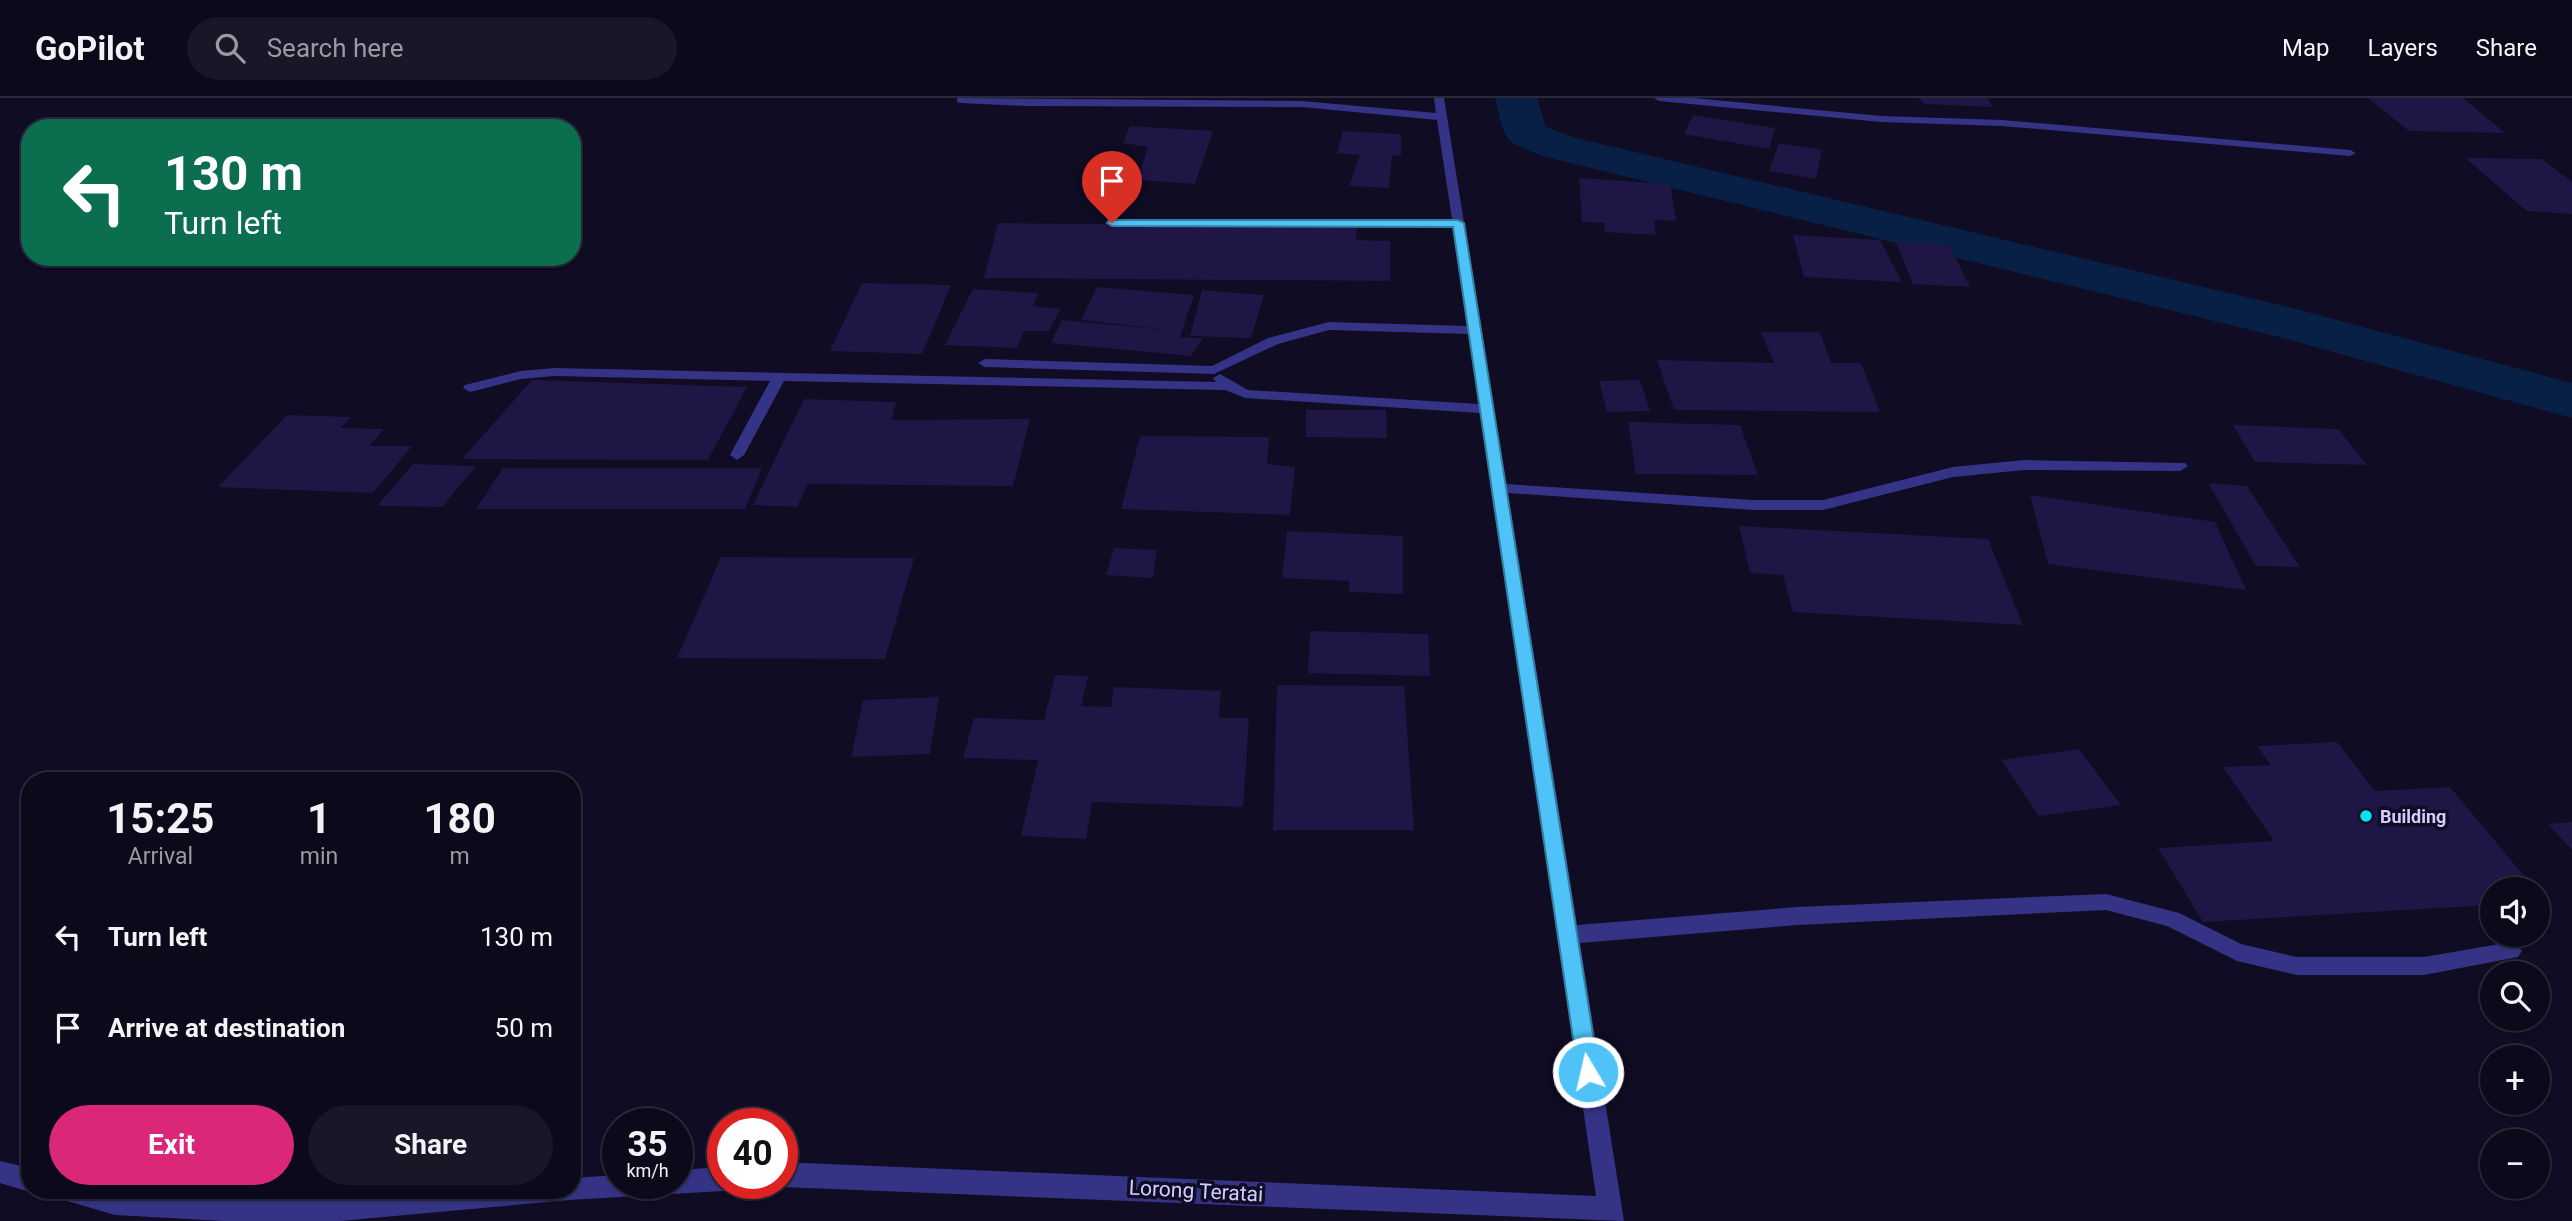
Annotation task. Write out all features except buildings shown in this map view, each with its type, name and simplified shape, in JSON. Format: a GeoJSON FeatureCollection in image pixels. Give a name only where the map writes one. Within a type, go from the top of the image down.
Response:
{"type":"FeatureCollection","features":[{"type":"Feature","properties":{"kind":"street"},"geometry":{"type":"LineString","coordinates":[[1439,98],[1611,1215]]}},
{"type":"Feature","properties":{"kind":"street"},"geometry":{"type":"LineString","coordinates":[[1659,98],[1881,118],[2003,123],[2350,153]]}},
{"type":"Feature","properties":{"kind":"street"},"geometry":{"type":"LineString","coordinates":[[961,100],[1302,104],[1440,117]]}},
{"type":"Feature","properties":{"kind":"street"},"geometry":{"type":"LineString","coordinates":[[1112,223],[1458,223]]}},
{"type":"Feature","properties":{"kind":"street"},"geometry":{"type":"LineString","coordinates":[[985,363],[1214,370],[1273,341],[1329,326],[1473,330]]}},
{"type":"Feature","properties":{"kind":"street"},"geometry":{"type":"LineString","coordinates":[[1214,370],[1227,386]]}},
{"type":"Feature","properties":{"kind":"street"},"geometry":{"type":"LineString","coordinates":[[470,388],[521,375],[554,372],[1227,386],[1245,394],[1296,399],[1486,409]]}},
{"type":"Feature","properties":{"kind":"street"},"geometry":{"type":"LineString","coordinates":[[737,455],[779,377]]}},
{"type":"Feature","properties":{"kind":"street"},"geometry":{"type":"LineString","coordinates":[[1498,488],[1753,505],[1823,505],[1953,472],[2024,465],[2180,466]]}},
{"type":"Feature","properties":{"kind":"street"},"geometry":{"type":"LineString","coordinates":[[1566,935],[1797,916],[2106,902],[2172,919],[2237,952],[2297,967],[2424,966],[2511,951]]}},
{"type":"Feature","properties":{"kind":"street"},"geometry":{"type":"LineString","coordinates":[[0,1172],[21,1178]]}},
{"type":"Feature","properties":{"kind":"street","name":"Lorong Teratai"},"geometry":{"type":"LineString","coordinates":[[798,1174],[1611,1215]]}},
{"type":"Feature","properties":{"kind":"street"},"geometry":{"type":"LineString","coordinates":[[581,1189],[602,1188]]}},
{"type":"Feature","properties":{"kind":"street"},"geometry":{"type":"LineString","coordinates":[[100,1199],[115,1203],[294,1213],[460,1199]]}},
{"type":"Feature","properties":{"kind":"waterway"},"geometry":{"type":"LineString","coordinates":[[1516,98],[1526,135],[1562,148],[2296,325],[2572,401]]}},
{"type":"Feature","properties":{"kind":"place","name":"Building"},"geometry":{"type":"Point","coordinates":[2366,816]}},
{"type":"Feature","properties":{"kind":"route"},"geometry":{"type":"LineString","coordinates":[[1112,223],[1458,223],[1588,1072]]}}]}
